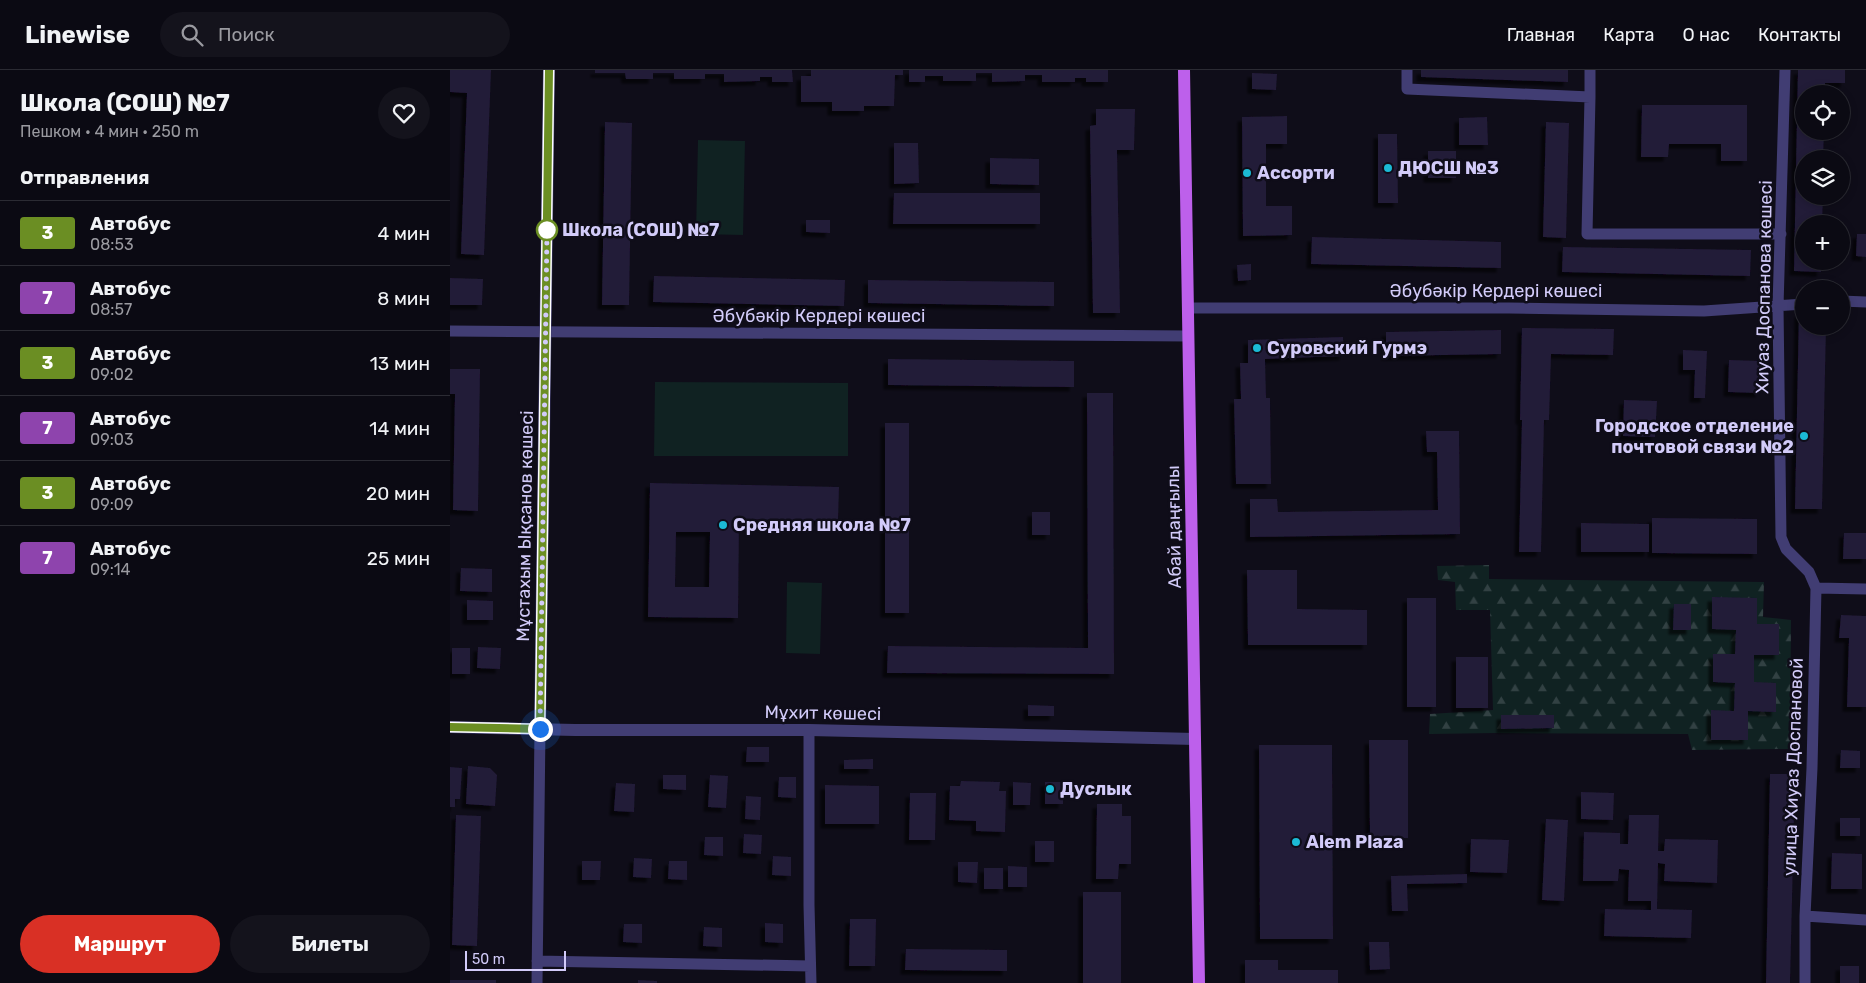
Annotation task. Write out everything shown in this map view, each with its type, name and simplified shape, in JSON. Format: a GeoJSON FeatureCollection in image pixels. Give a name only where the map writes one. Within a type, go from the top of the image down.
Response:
{"type":"FeatureCollection","features":[{"type":"Feature","properties":{"kind":"main road","name":"Абай даңғылы"},"geometry":{"type":"LineString","coordinates":[[1184,70],[1199,983]]}},
{"type":"Feature","properties":{"kind":"street","name":"Мұстахым Ықсанов көшесі"},"geometry":{"type":"LineString","coordinates":[[537,983],[549,70]]}},
{"type":"Feature","properties":{"kind":"street"},"geometry":{"type":"LineString","coordinates":[[1407,70],[1407,89],[1590,97]]}},
{"type":"Feature","properties":{"kind":"street"},"geometry":{"type":"LineString","coordinates":[[1590,70],[1587,234],[1781,234]]}},
{"type":"Feature","properties":{"kind":"street","name":"Хиуаз Доспанова көшесі"},"geometry":{"type":"LineString","coordinates":[[1785,70],[1778,306],[1781,537],[1786,549],[1809,572],[1816,588]]}},
{"type":"Feature","properties":{"kind":"street"},"geometry":{"type":"LineString","coordinates":[[1850,301],[1866,302]]}},
{"type":"Feature","properties":{"kind":"street","name":"Әбубәкір Кердері көшесі"},"geometry":{"type":"LineString","coordinates":[[1188,308],[1509,308],[1704,311],[1795,305]]}},
{"type":"Feature","properties":{"kind":"street","name":"Әбубәкір Кердері көшесі"},"geometry":{"type":"LineString","coordinates":[[450,331],[1188,336]]}},
{"type":"Feature","properties":{"kind":"street"},"geometry":{"type":"LineString","coordinates":[[1816,588],[1866,589]]}},
{"type":"Feature","properties":{"kind":"street","name":"улица Хиуаз Доспановой"},"geometry":{"type":"LineString","coordinates":[[1805,983],[1804,916],[1812,768],[1816,588]]}},
{"type":"Feature","properties":{"kind":"street","name":"Мұхит көшесі"},"geometry":{"type":"LineString","coordinates":[[450,727],[809,730],[1195,739]]}},
{"type":"Feature","properties":{"kind":"street"},"geometry":{"type":"LineString","coordinates":[[809,730],[811,983]]}},
{"type":"Feature","properties":{"kind":"street"},"geometry":{"type":"LineString","coordinates":[[1804,916],[1866,920]]}},
{"type":"Feature","properties":{"kind":"street"},"geometry":{"type":"LineString","coordinates":[[537,961],[810,966]]}},
{"type":"Feature","properties":{"kind":"green space"},"geometry":{"type":"Polygon","coordinates":[[[698,140],[745,141],[743,235],[696,234],[698,140]]]}},
{"type":"Feature","properties":{"kind":"green space"},"geometry":{"type":"Polygon","coordinates":[[[655,382],[848,383],[848,456],[654,456],[655,382]]]}},
{"type":"Feature","properties":{"kind":"green space"},"geometry":{"type":"Polygon","coordinates":[[[1489,565],[1489,579],[1764,582],[1763,617],[1791,620],[1790,749],[1692,750],[1688,734],[1429,734],[1430,714],[1493,710],[1490,610],[1456,610],[1455,582],[1438,580],[1437,566],[1489,565]]]}},
{"type":"Feature","properties":{"kind":"green space"},"geometry":{"type":"Polygon","coordinates":[[[787,582],[822,583],[820,654],[786,653],[787,582]]]}},
{"type":"Feature","properties":{"kind":"building"},"geometry":{"type":"Polygon","coordinates":[[[450,70],[491,70],[484,255],[461,254],[467,93],[450,92],[450,70]]]}},
{"type":"Feature","properties":{"kind":"building"},"geometry":{"type":"Polygon","coordinates":[[[595,70],[792,70],[793,82],[772,82],[772,77],[760,77],[760,81],[724,82],[724,74],[705,74],[705,79],[674,79],[674,73],[653,73],[653,79],[626,79],[625,73],[595,73],[595,70]]]}},
{"type":"Feature","properties":{"kind":"building"},"geometry":{"type":"Polygon","coordinates":[[[811,70],[903,70],[903,75],[895,75],[894,106],[864,106],[864,111],[832,111],[832,102],[801,102],[801,76],[811,76],[811,70]]]}},
{"type":"Feature","properties":{"kind":"building"},"geometry":{"type":"Polygon","coordinates":[[[909,70],[1108,70],[1108,82],[1086,82],[1086,78],[1075,78],[1075,82],[1042,82],[1042,75],[1025,75],[1025,81],[992,82],[992,73],[976,73],[976,81],[943,81],[943,76],[925,76],[925,82],[909,82],[909,70]]]}},
{"type":"Feature","properties":{"kind":"building"},"geometry":{"type":"Polygon","coordinates":[[[1421,70],[1568,70],[1568,82],[1421,77],[1421,70]]]}},
{"type":"Feature","properties":{"kind":"building"},"geometry":{"type":"Polygon","coordinates":[[[1798,70],[1845,70],[1845,83],[1798,85],[1798,70]]]}},
{"type":"Feature","properties":{"kind":"building"},"geometry":{"type":"Polygon","coordinates":[[[1252,73],[1277,74],[1276,90],[1252,89],[1252,73]]]}},
{"type":"Feature","properties":{"kind":"building"},"geometry":{"type":"Polygon","coordinates":[[[1642,105],[1747,105],[1747,161],[1721,161],[1721,144],[1669,144],[1668,157],[1641,157],[1642,105]]]}},
{"type":"Feature","properties":{"kind":"building"},"geometry":{"type":"Polygon","coordinates":[[[1096,109],[1135,109],[1134,150],[1117,150],[1120,313],[1093,313],[1090,126],[1096,125],[1096,109]]]}},
{"type":"Feature","properties":{"kind":"building"},"geometry":{"type":"Polygon","coordinates":[[[1287,116],[1287,144],[1266,144],[1266,206],[1292,206],[1292,235],[1243,236],[1242,117],[1287,116]]]}},
{"type":"Feature","properties":{"kind":"building"},"geometry":{"type":"Polygon","coordinates":[[[1487,117],[1488,145],[1459,145],[1459,118],[1487,117]]]}},
{"type":"Feature","properties":{"kind":"building"},"geometry":{"type":"Polygon","coordinates":[[[605,122],[632,123],[629,305],[602,305],[605,122]]]}},
{"type":"Feature","properties":{"kind":"building"},"geometry":{"type":"Polygon","coordinates":[[[1546,122],[1569,123],[1566,238],[1543,237],[1546,122]]]}},
{"type":"Feature","properties":{"kind":"building","name":"ДЮСШ №3"},"geometry":{"type":"Polygon","coordinates":[[[1378,134],[1397,134],[1398,203],[1378,203],[1378,134]]]}},
{"type":"Feature","properties":{"kind":"building"},"geometry":{"type":"Polygon","coordinates":[[[1797,140],[1824,140],[1823,150],[1796,150],[1797,140]]]}},
{"type":"Feature","properties":{"kind":"building"},"geometry":{"type":"Polygon","coordinates":[[[894,143],[918,143],[919,183],[894,184],[894,143]]]}},
{"type":"Feature","properties":{"kind":"building"},"geometry":{"type":"Polygon","coordinates":[[[1428,151],[1456,151],[1456,178],[1428,178],[1428,151]]]}},
{"type":"Feature","properties":{"kind":"building"},"geometry":{"type":"Polygon","coordinates":[[[990,158],[1039,159],[1039,185],[990,184],[990,158]]]}},
{"type":"Feature","properties":{"kind":"building"},"geometry":{"type":"Polygon","coordinates":[[[894,193],[1040,193],[1040,224],[893,224],[894,193]]]}},
{"type":"Feature","properties":{"kind":"building"},"geometry":{"type":"Polygon","coordinates":[[[1795,205],[1823,205],[1822,215],[1795,215],[1795,205]]]}},
{"type":"Feature","properties":{"kind":"building"},"geometry":{"type":"Polygon","coordinates":[[[806,220],[830,220],[830,233],[806,232],[806,220]]]}},
{"type":"Feature","properties":{"kind":"building"},"geometry":{"type":"Polygon","coordinates":[[[1795,221],[1795,270],[1821,270],[1821,272],[1794,271],[1795,221]]]}},
{"type":"Feature","properties":{"kind":"building"},"geometry":{"type":"Polygon","coordinates":[[[1857,234],[1866,234],[1866,257],[1856,256],[1857,234]]]}},
{"type":"Feature","properties":{"kind":"building"},"geometry":{"type":"Polygon","coordinates":[[[1312,237],[1501,242],[1501,268],[1311,264],[1312,237]]]}},
{"type":"Feature","properties":{"kind":"building"},"geometry":{"type":"Polygon","coordinates":[[[1563,247],[1751,250],[1750,276],[1562,272],[1563,247]]]}},
{"type":"Feature","properties":{"kind":"building"},"geometry":{"type":"Polygon","coordinates":[[[1251,264],[1251,280],[1238,281],[1237,265],[1251,264]]]}},
{"type":"Feature","properties":{"kind":"building"},"geometry":{"type":"Polygon","coordinates":[[[654,276],[845,280],[844,306],[653,302],[654,276]]]}},
{"type":"Feature","properties":{"kind":"building"},"geometry":{"type":"Polygon","coordinates":[[[450,278],[483,279],[482,305],[450,305],[450,278]]]}},
{"type":"Feature","properties":{"kind":"building"},"geometry":{"type":"Polygon","coordinates":[[[868,280],[1054,282],[1054,306],[868,303],[868,280]]]}},
{"type":"Feature","properties":{"kind":"building"},"geometry":{"type":"Polygon","coordinates":[[[1522,328],[1614,329],[1613,355],[1551,354],[1549,420],[1544,420],[1541,552],[1519,552],[1522,328]]]}},
{"type":"Feature","properties":{"kind":"building"},"geometry":{"type":"Polygon","coordinates":[[[1501,330],[1501,354],[1386,356],[1386,332],[1501,330]]]}},
{"type":"Feature","properties":{"kind":"building"},"geometry":{"type":"Polygon","coordinates":[[[1799,335],[1826,335],[1822,509],[1795,509],[1799,335]]]}},
{"type":"Feature","properties":{"kind":"building"},"geometry":{"type":"Polygon","coordinates":[[[1343,337],[1344,356],[1265,359],[1266,398],[1270,398],[1271,484],[1236,484],[1234,399],[1241,399],[1240,363],[1248,363],[1248,340],[1343,337]]]}},
{"type":"Feature","properties":{"kind":"building"},"geometry":{"type":"Polygon","coordinates":[[[1683,350],[1707,351],[1705,398],[1694,398],[1695,370],[1683,370],[1683,350]]]}},
{"type":"Feature","properties":{"kind":"building"},"geometry":{"type":"Polygon","coordinates":[[[888,359],[1074,361],[1074,387],[888,385],[888,359]]]}},
{"type":"Feature","properties":{"kind":"building"},"geometry":{"type":"Polygon","coordinates":[[[1729,360],[1761,361],[1760,393],[1728,392],[1729,360]]]}},
{"type":"Feature","properties":{"kind":"building"},"geometry":{"type":"Polygon","coordinates":[[[450,369],[480,369],[478,511],[453,510],[455,394],[450,394],[450,369]]]}},
{"type":"Feature","properties":{"kind":"building"},"geometry":{"type":"Polygon","coordinates":[[[1087,393],[1113,393],[1114,674],[887,673],[888,646],[1088,648],[1087,393]]]}},
{"type":"Feature","properties":{"kind":"building"},"geometry":{"type":"Polygon","coordinates":[[[1624,400],[1657,401],[1655,437],[1623,436],[1624,400]]]}},
{"type":"Feature","properties":{"kind":"building"},"geometry":{"type":"Polygon","coordinates":[[[885,423],[909,423],[909,613],[885,613],[885,423]]]}},
{"type":"Feature","properties":{"kind":"building"},"geometry":{"type":"Polygon","coordinates":[[[1426,431],[1459,431],[1460,534],[1250,537],[1250,499],[1277,499],[1278,512],[1438,510],[1437,452],[1427,452],[1426,431]]]}},
{"type":"Feature","properties":{"kind":"building"},"geometry":{"type":"Polygon","coordinates":[[[650,483],[839,487],[838,521],[739,519],[738,618],[648,617],[650,483]],[[676,532],[675,587],[709,587],[710,532],[676,532]]]}},
{"type":"Feature","properties":{"kind":"building"},"geometry":{"type":"Polygon","coordinates":[[[1032,512],[1050,512],[1050,535],[1032,535],[1032,512]]]}},
{"type":"Feature","properties":{"kind":"building"},"geometry":{"type":"Polygon","coordinates":[[[1652,518],[1757,519],[1757,554],[1652,553],[1652,518]]]}},
{"type":"Feature","properties":{"kind":"building"},"geometry":{"type":"Polygon","coordinates":[[[1581,523],[1649,524],[1649,552],[1581,552],[1581,523]]]}},
{"type":"Feature","properties":{"kind":"building"},"geometry":{"type":"Polygon","coordinates":[[[1844,533],[1866,533],[1866,559],[1843,559],[1844,533]]]}},
{"type":"Feature","properties":{"kind":"building"},"geometry":{"type":"Polygon","coordinates":[[[461,568],[492,569],[492,592],[460,591],[461,568]]]}},
{"type":"Feature","properties":{"kind":"building"},"geometry":{"type":"Polygon","coordinates":[[[1247,570],[1297,570],[1297,609],[1367,610],[1367,645],[1248,645],[1247,570]]]}},
{"type":"Feature","properties":{"kind":"building"},"geometry":{"type":"Polygon","coordinates":[[[1712,597],[1757,598],[1757,624],[1779,624],[1779,655],[1754,655],[1754,682],[1776,683],[1776,712],[1748,711],[1748,740],[1711,740],[1711,710],[1734,711],[1735,683],[1713,682],[1713,654],[1735,654],[1736,630],[1712,629],[1712,597]]]}},
{"type":"Feature","properties":{"kind":"building"},"geometry":{"type":"Polygon","coordinates":[[[1407,598],[1436,598],[1436,707],[1407,707],[1407,598]]]}},
{"type":"Feature","properties":{"kind":"building"},"geometry":{"type":"Polygon","coordinates":[[[467,600],[493,601],[493,620],[467,620],[467,600]]]}},
{"type":"Feature","properties":{"kind":"building"},"geometry":{"type":"Polygon","coordinates":[[[1674,604],[1691,604],[1691,630],[1673,630],[1674,604]]]}},
{"type":"Feature","properties":{"kind":"building"},"geometry":{"type":"Polygon","coordinates":[[[1841,615],[1866,616],[1866,707],[1847,707],[1849,638],[1839,638],[1841,615]]]}},
{"type":"Feature","properties":{"kind":"building"},"geometry":{"type":"Polygon","coordinates":[[[478,647],[501,648],[500,669],[477,668],[478,647]]]}},
{"type":"Feature","properties":{"kind":"building"},"geometry":{"type":"Polygon","coordinates":[[[452,648],[470,648],[470,674],[452,674],[452,648]]]}},
{"type":"Feature","properties":{"kind":"building"},"geometry":{"type":"Polygon","coordinates":[[[1456,657],[1488,657],[1488,708],[1456,708],[1456,657]]]}},
{"type":"Feature","properties":{"kind":"building"},"geometry":{"type":"Polygon","coordinates":[[[1028,705],[1054,706],[1054,716],[1028,716],[1028,705]]]}},
{"type":"Feature","properties":{"kind":"building"},"geometry":{"type":"Polygon","coordinates":[[[1501,715],[1554,715],[1554,728],[1501,729],[1501,715]]]}},
{"type":"Feature","properties":{"kind":"building"},"geometry":{"type":"Polygon","coordinates":[[[1369,740],[1408,740],[1408,838],[1370,838],[1369,740]]]}},
{"type":"Feature","properties":{"kind":"building","name":"Alem Plaza"},"geometry":{"type":"Polygon","coordinates":[[[1259,745],[1332,745],[1333,939],[1260,939],[1259,745]]]}},
{"type":"Feature","properties":{"kind":"building"},"geometry":{"type":"Polygon","coordinates":[[[747,747],[769,747],[769,762],[746,762],[747,747]]]}},
{"type":"Feature","properties":{"kind":"building"},"geometry":{"type":"Polygon","coordinates":[[[1841,750],[1860,751],[1860,768],[1840,768],[1841,750]]]}},
{"type":"Feature","properties":{"kind":"building"},"geometry":{"type":"Polygon","coordinates":[[[873,759],[873,769],[844,769],[844,760],[873,759]]]}},
{"type":"Feature","properties":{"kind":"building"},"geometry":{"type":"Polygon","coordinates":[[[468,766],[490,768],[497,775],[495,806],[466,804],[468,766]]]}},
{"type":"Feature","properties":{"kind":"building"},"geometry":{"type":"Polygon","coordinates":[[[450,767],[462,768],[460,799],[455,799],[455,807],[450,807],[450,767]]]}},
{"type":"Feature","properties":{"kind":"building"},"geometry":{"type":"Polygon","coordinates":[[[1770,774],[1795,774],[1790,983],[1766,983],[1770,774]]]}},
{"type":"Feature","properties":{"kind":"building"},"geometry":{"type":"Polygon","coordinates":[[[663,775],[686,775],[686,790],[663,789],[663,775]]]}},
{"type":"Feature","properties":{"kind":"building"},"geometry":{"type":"Polygon","coordinates":[[[710,775],[728,776],[726,808],[708,807],[710,775]]]}},
{"type":"Feature","properties":{"kind":"building"},"geometry":{"type":"Polygon","coordinates":[[[779,777],[796,777],[796,798],[778,797],[779,777]]]}},
{"type":"Feature","properties":{"kind":"building"},"geometry":{"type":"Polygon","coordinates":[[[961,781],[1000,782],[999,791],[1006,791],[1005,832],[976,831],[976,821],[949,820],[950,786],[960,786],[961,781]]]}},
{"type":"Feature","properties":{"kind":"building"},"geometry":{"type":"Polygon","coordinates":[[[1013,782],[1031,783],[1030,805],[1013,805],[1013,782]]]}},
{"type":"Feature","properties":{"kind":"building"},"geometry":{"type":"Polygon","coordinates":[[[1045,782],[1063,782],[1063,804],[1045,804],[1045,782]]]}},
{"type":"Feature","properties":{"kind":"building"},"geometry":{"type":"Polygon","coordinates":[[[616,783],[635,784],[634,812],[614,811],[616,783]]]}},
{"type":"Feature","properties":{"kind":"building"},"geometry":{"type":"Polygon","coordinates":[[[825,785],[879,786],[879,824],[825,824],[825,785]]]}},
{"type":"Feature","properties":{"kind":"building"},"geometry":{"type":"Polygon","coordinates":[[[1581,792],[1614,793],[1613,820],[1581,819],[1581,792]]]}},
{"type":"Feature","properties":{"kind":"building"},"geometry":{"type":"Polygon","coordinates":[[[910,793],[936,793],[935,840],[909,840],[910,793]]]}},
{"type":"Feature","properties":{"kind":"building"},"geometry":{"type":"Polygon","coordinates":[[[746,796],[761,797],[760,820],[745,819],[746,796]]]}},
{"type":"Feature","properties":{"kind":"building"},"geometry":{"type":"Polygon","coordinates":[[[1097,804],[1122,804],[1122,816],[1131,816],[1131,864],[1119,864],[1118,879],[1096,879],[1097,804]]]}},
{"type":"Feature","properties":{"kind":"building"},"geometry":{"type":"Polygon","coordinates":[[[456,815],[481,816],[477,946],[452,945],[456,815]]]}},
{"type":"Feature","properties":{"kind":"building"},"geometry":{"type":"Polygon","coordinates":[[[1629,815],[1659,815],[1658,851],[1664,851],[1665,839],[1718,840],[1717,883],[1664,881],[1665,864],[1658,863],[1657,909],[1692,910],[1691,938],[1604,936],[1605,909],[1651,910],[1651,901],[1628,901],[1629,870],[1619,869],[1618,881],[1583,881],[1584,832],[1620,833],[1620,844],[1628,844],[1629,815]]]}},
{"type":"Feature","properties":{"kind":"building"},"geometry":{"type":"Polygon","coordinates":[[[1840,818],[1860,818],[1860,836],[1840,836],[1840,818]]]}},
{"type":"Feature","properties":{"kind":"building"},"geometry":{"type":"Polygon","coordinates":[[[1546,819],[1568,820],[1564,901],[1542,900],[1546,819]]]}},
{"type":"Feature","properties":{"kind":"building"},"geometry":{"type":"Polygon","coordinates":[[[744,834],[762,835],[761,854],[743,853],[744,834]]]}},
{"type":"Feature","properties":{"kind":"building"},"geometry":{"type":"Polygon","coordinates":[[[705,837],[723,837],[723,856],[704,855],[705,837]]]}},
{"type":"Feature","properties":{"kind":"building"},"geometry":{"type":"Polygon","coordinates":[[[1471,839],[1509,840],[1507,873],[1470,872],[1471,839]]]}},
{"type":"Feature","properties":{"kind":"building"},"geometry":{"type":"Polygon","coordinates":[[[1035,841],[1054,841],[1054,862],[1035,862],[1035,841]]]}},
{"type":"Feature","properties":{"kind":"building"},"geometry":{"type":"Polygon","coordinates":[[[1832,853],[1862,854],[1862,889],[1831,889],[1832,853]]]}},
{"type":"Feature","properties":{"kind":"building"},"geometry":{"type":"Polygon","coordinates":[[[773,856],[791,857],[791,876],[772,875],[773,856]]]}},
{"type":"Feature","properties":{"kind":"building"},"geometry":{"type":"Polygon","coordinates":[[[634,858],[652,859],[651,878],[633,877],[634,858]]]}},
{"type":"Feature","properties":{"kind":"building"},"geometry":{"type":"Polygon","coordinates":[[[582,861],[601,861],[600,880],[582,880],[582,861]]]}},
{"type":"Feature","properties":{"kind":"building"},"geometry":{"type":"Polygon","coordinates":[[[669,861],[687,861],[687,880],[668,879],[669,861]]]}},
{"type":"Feature","properties":{"kind":"building"},"geometry":{"type":"Polygon","coordinates":[[[958,862],[978,862],[977,883],[958,882],[958,862]]]}},
{"type":"Feature","properties":{"kind":"building"},"geometry":{"type":"Polygon","coordinates":[[[1008,866],[1027,867],[1027,887],[1008,887],[1008,866]]]}},
{"type":"Feature","properties":{"kind":"building"},"geometry":{"type":"Polygon","coordinates":[[[984,868],[1003,868],[1003,889],[984,889],[984,868]]]}},
{"type":"Feature","properties":{"kind":"building"},"geometry":{"type":"Polygon","coordinates":[[[1467,874],[1467,883],[1407,884],[1408,911],[1392,911],[1391,876],[1467,874]]]}},
{"type":"Feature","properties":{"kind":"building"},"geometry":{"type":"Polygon","coordinates":[[[1083,892],[1121,892],[1121,983],[1083,983],[1083,892]]]}},
{"type":"Feature","properties":{"kind":"building"},"geometry":{"type":"Polygon","coordinates":[[[850,919],[876,919],[875,966],[849,966],[850,919]]]}},
{"type":"Feature","properties":{"kind":"building"},"geometry":{"type":"Polygon","coordinates":[[[765,923],[783,924],[783,943],[765,942],[765,923]]]}},
{"type":"Feature","properties":{"kind":"building"},"geometry":{"type":"Polygon","coordinates":[[[624,924],[642,924],[642,943],[623,942],[624,924]]]}},
{"type":"Feature","properties":{"kind":"building"},"geometry":{"type":"Polygon","coordinates":[[[704,927],[722,928],[722,947],[703,946],[704,927]]]}},
{"type":"Feature","properties":{"kind":"building"},"geometry":{"type":"Polygon","coordinates":[[[1369,942],[1389,942],[1390,969],[1370,970],[1369,942]]]}},
{"type":"Feature","properties":{"kind":"building"},"geometry":{"type":"Polygon","coordinates":[[[906,949],[1007,950],[1007,971],[905,970],[906,949]]]}},
{"type":"Feature","properties":{"kind":"building"},"geometry":{"type":"Polygon","coordinates":[[[1245,960],[1278,960],[1278,970],[1338,970],[1338,983],[1245,983],[1245,960]]]}},
{"type":"Feature","properties":{"kind":"building"},"geometry":{"type":"Polygon","coordinates":[[[1840,966],[1859,966],[1859,983],[1840,983],[1840,966]]]}},
{"type":"Feature","properties":{"kind":"building"},"geometry":{"type":"Polygon","coordinates":[[[450,980],[496,980],[496,983],[450,983],[450,980]]]}},
{"type":"Feature","properties":{"kind":"building"},"geometry":{"type":"Polygon","coordinates":[[[638,980],[657,981],[657,983],[638,983],[638,980]]]}},
{"type":"Feature","properties":{"kind":"bus line","name":"3"},"geometry":{"type":"LineString","coordinates":[[450,727],[540,729],[549,70]]}},
{"type":"Feature","properties":{"kind":"place","name":"ДЮСШ №3"},"geometry":{"type":"Point","coordinates":[1388,168]}},
{"type":"Feature","properties":{"kind":"place","name":"Ассорти"},"geometry":{"type":"Point","coordinates":[1247,173]}},
{"type":"Feature","properties":{"kind":"place","name":"Школа (СОШ) №7"},"geometry":{"type":"Point","coordinates":[547,230]}},
{"type":"Feature","properties":{"kind":"place","name":"Суровский Гурмэ"},"geometry":{"type":"Point","coordinates":[1257,348]}},
{"type":"Feature","properties":{"kind":"place","name":"Городское отделение почтовой связи №2"},"geometry":{"type":"Point","coordinates":[1804,436]}},
{"type":"Feature","properties":{"kind":"place","name":"Средняя школа №7"},"geometry":{"type":"Point","coordinates":[723,525]}},
{"type":"Feature","properties":{"kind":"place","name":"Дуслык"},"geometry":{"type":"Point","coordinates":[1050,789]}},
{"type":"Feature","properties":{"kind":"place","name":"Alem Plaza"},"geometry":{"type":"Point","coordinates":[1296,842]}},
{"type":"Feature","properties":{"kind":"route"},"geometry":{"type":"LineString","coordinates":[[540,729],[547,230]]}}]}
